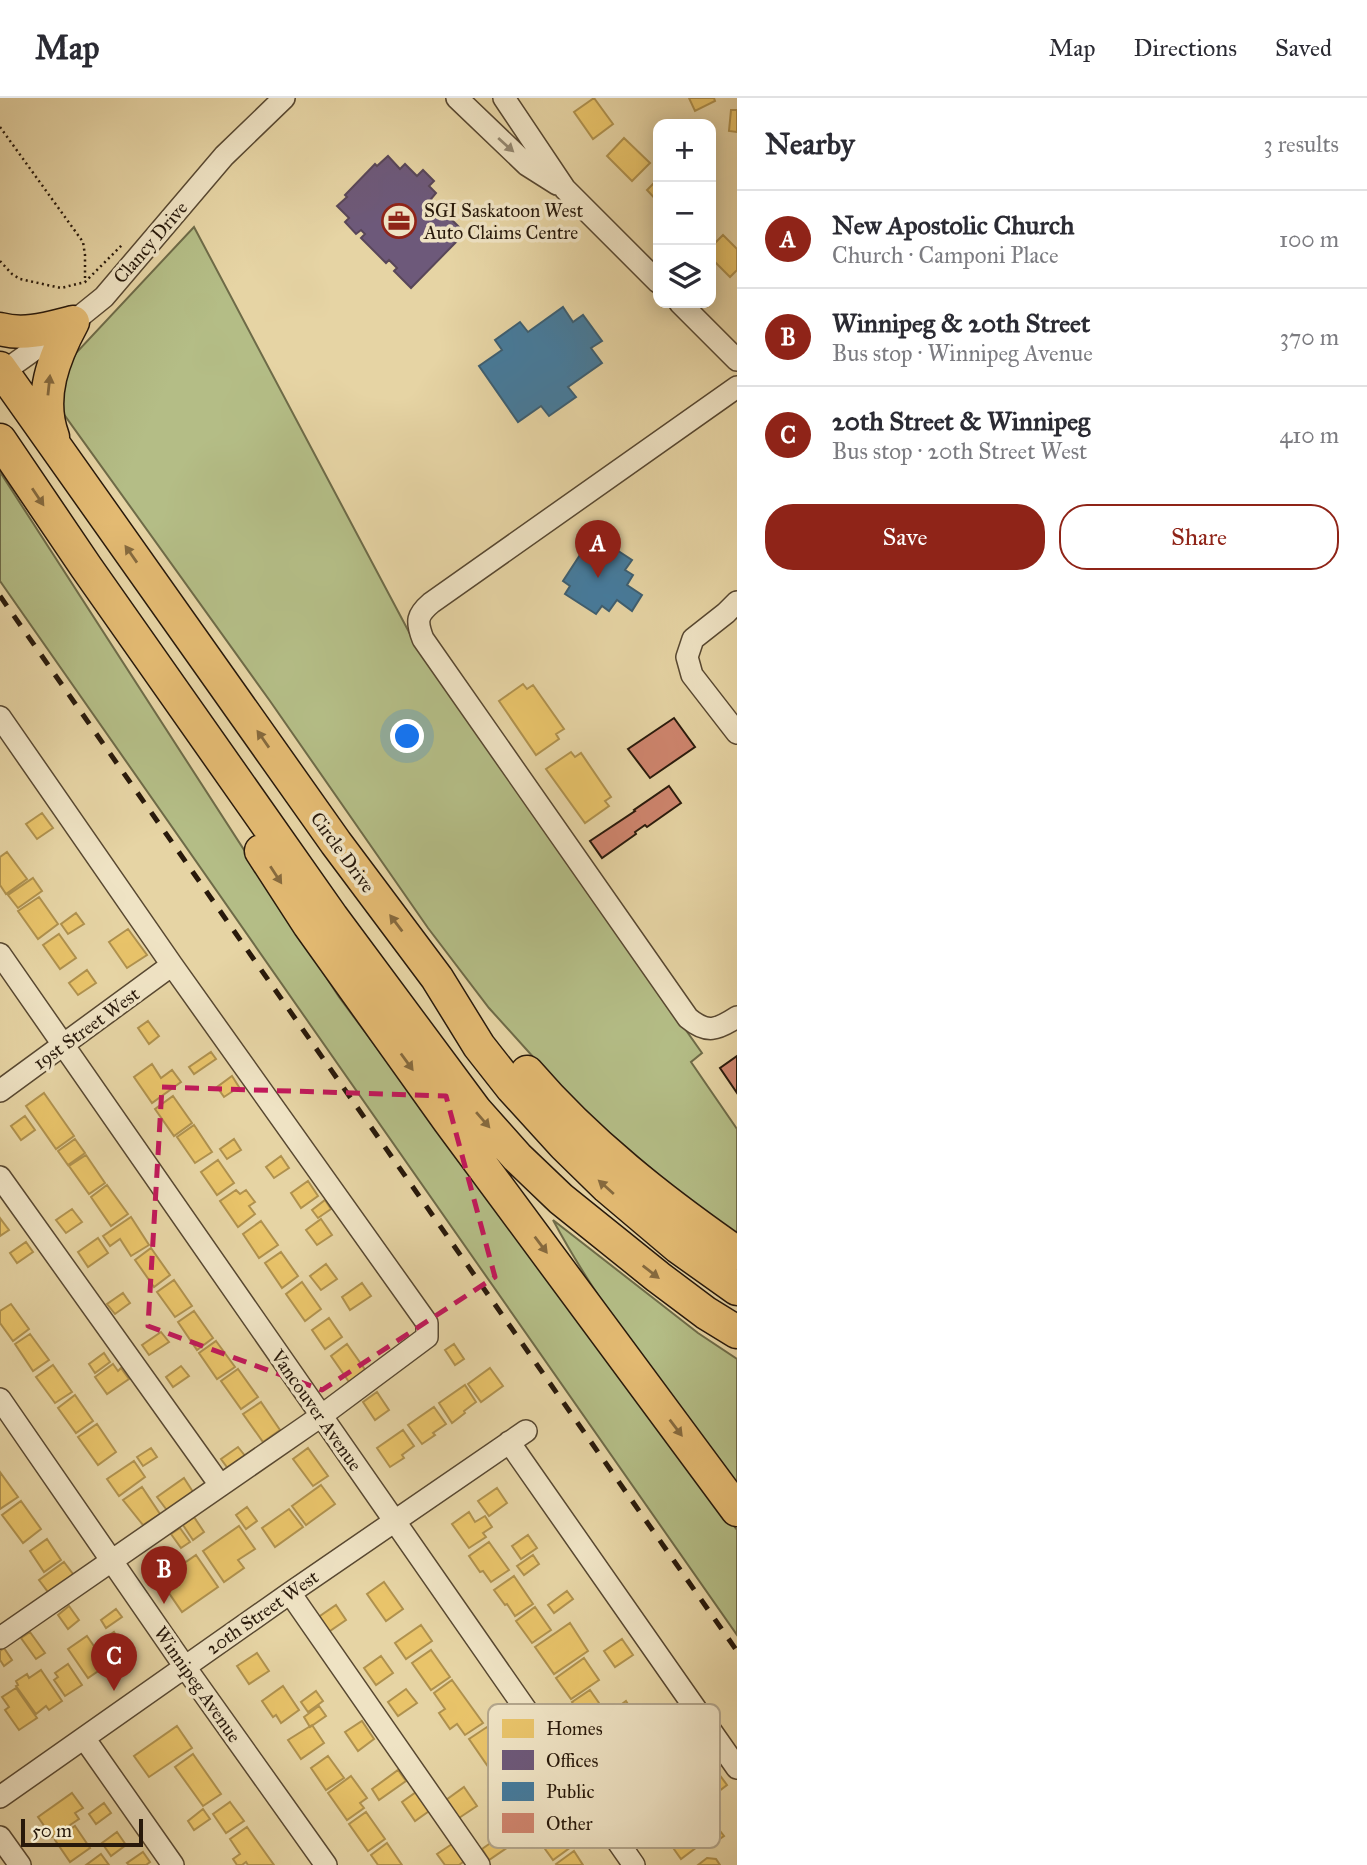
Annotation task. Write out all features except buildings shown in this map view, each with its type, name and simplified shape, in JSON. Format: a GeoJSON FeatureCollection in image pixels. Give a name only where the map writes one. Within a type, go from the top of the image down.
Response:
{"type":"FeatureCollection","features":[{"type":"Feature","properties":{"kind":"highway"},"geometry":{"type":"LineString","coordinates":[[0,328],[11,332],[36,331],[73,322]]}},
{"type":"Feature","properties":{"kind":"highway"},"geometry":{"type":"LineString","coordinates":[[59,452],[49,426],[49,377],[60,346],[73,322]]}},
{"type":"Feature","properties":{"kind":"highway"},"geometry":{"type":"LineString","coordinates":[[1,371],[1,395],[14,424],[321,871],[448,1075]]}},
{"type":"Feature","properties":{"kind":"highway","name":"Circle Drive"},"geometry":{"type":"LineString","coordinates":[[1,371],[336,843],[437,978],[479,1046],[512,1088],[607,1187],[648,1223],[737,1289]]}},
{"type":"Feature","properties":{"kind":"highway"},"geometry":{"type":"LineString","coordinates":[[0,440],[332,917],[448,1075],[500,1140],[561,1199],[658,1278],[737,1332]]}},
{"type":"Feature","properties":{"kind":"highway"},"geometry":{"type":"LineString","coordinates":[[86,567],[155,688],[309,925],[449,1121],[737,1510]]}},
{"type":"Feature","properties":{"kind":"highway"},"geometry":{"type":"LineString","coordinates":[[437,978],[467,1003],[547,1094],[605,1151],[666,1203],[737,1253]]}},
{"type":"Feature","properties":{"kind":"street","name":"Clancy Drive"},"geometry":{"type":"LineString","coordinates":[[1,371],[73,322],[104,297],[224,156],[284,98]]}},
{"type":"Feature","properties":{"kind":"street"},"geometry":{"type":"LineString","coordinates":[[457,98],[527,164],[565,189]]}},
{"type":"Feature","properties":{"kind":"street"},"geometry":{"type":"LineString","coordinates":[[503,98],[565,189],[653,277]]}},
{"type":"Feature","properties":{"kind":"street"},"geometry":{"type":"LineString","coordinates":[[685,308],[737,360]]}},
{"type":"Feature","properties":{"kind":"street"},"geometry":{"type":"LineString","coordinates":[[737,387],[431,603],[420,612],[419,621],[423,639],[688,1018],[705,1029],[715,1029],[737,1017]]}},
{"type":"Feature","properties":{"kind":"street"},"geometry":{"type":"LineString","coordinates":[[737,602],[693,639],[687,657],[692,676],[737,733]]}},
{"type":"Feature","properties":{"kind":"street"},"geometry":{"type":"LineString","coordinates":[[0,717],[172,965],[427,1323],[427,1337],[321,1416],[113,1560],[3,1631]]}},
{"type":"Feature","properties":{"kind":"street","name":"Vancouver Avenue"},"geometry":{"type":"LineString","coordinates":[[0,954],[522,1704]]}},
{"type":"Feature","properties":{"kind":"street","name":"19st Street West"},"geometry":{"type":"LineString","coordinates":[[0,1091],[172,965]]}},
{"type":"Feature","properties":{"kind":"street"},"geometry":{"type":"LineString","coordinates":[[0,1177],[220,1485]]}},
{"type":"Feature","properties":{"kind":"street","name":"Winnipeg Avenue"},"geometry":{"type":"LineString","coordinates":[[0,1399],[326,1865]]}},
{"type":"Feature","properties":{"kind":"street","name":"20th Street West"},"geometry":{"type":"LineString","coordinates":[[0,1797],[290,1592],[518,1437],[695,1704]]}},
{"type":"Feature","properties":{"kind":"street"},"geometry":{"type":"LineString","coordinates":[[290,1592],[480,1865]]}},
{"type":"Feature","properties":{"kind":"street"},"geometry":{"type":"LineString","coordinates":[[84,1738],[173,1865]]}},
{"type":"Feature","properties":{"kind":"street","name":"20th Street West"},"geometry":{"type":"LineString","coordinates":[[720,1742],[737,1768]]}},
{"type":"Feature","properties":{"kind":"street"},"geometry":{"type":"LineString","coordinates":[[0,1837],[20,1865]]}},
{"type":"Feature","properties":{"kind":"street","name":"Vancouver Avenue"},"geometry":{"type":"LineString","coordinates":[[622,1848],[634,1865]]}},
{"type":"Feature","properties":{"kind":"path"},"geometry":{"type":"LineString","coordinates":[[0,127],[83,242],[85,282],[61,288],[20,279],[0,261]]}},
{"type":"Feature","properties":{"kind":"highlighted area"},"geometry":{"type":"Polygon","coordinates":[[[162,1087],[446,1096],[495,1277],[322,1390],[148,1326],[162,1087]]]}},
{"type":"Feature","properties":{"kind":"green space"},"geometry":{"type":"Polygon","coordinates":[[[194,227],[418,649],[702,1053],[691,1062],[737,1129],[737,1237],[701,1211],[591,1117],[489,1008],[428,928],[270,701],[63,413],[63,382],[76,353],[194,227]]]}},
{"type":"Feature","properties":{"kind":"green space"},"geometry":{"type":"Polygon","coordinates":[[[0,472],[339,997],[737,1530],[737,1635],[0,581],[0,472]]]}},
{"type":"Feature","properties":{"kind":"green space"},"geometry":{"type":"Polygon","coordinates":[[[553,1220],[698,1333],[737,1359],[737,1487],[594,1290],[553,1220]]]}},
{"type":"Feature","properties":{"kind":"railway"},"geometry":{"type":"LineString","coordinates":[[0,596],[737,1651]]}},
{"type":"Feature","properties":{"kind":"place","name":"SGI Saskatoon West Auto Claims Centre"},"geometry":{"type":"Point","coordinates":[399,221]}},
{"type":"Feature","properties":{"kind":"place","name":"New Apostolic Church"},"geometry":{"type":"Point","coordinates":[598,578]}},
{"type":"Feature","properties":{"kind":"place","name":"Winnipeg & 20th Street"},"geometry":{"type":"Point","coordinates":[164,1604]}},
{"type":"Feature","properties":{"kind":"place","name":"20th Street & Winnipeg"},"geometry":{"type":"Point","coordinates":[114,1691]}}]}
